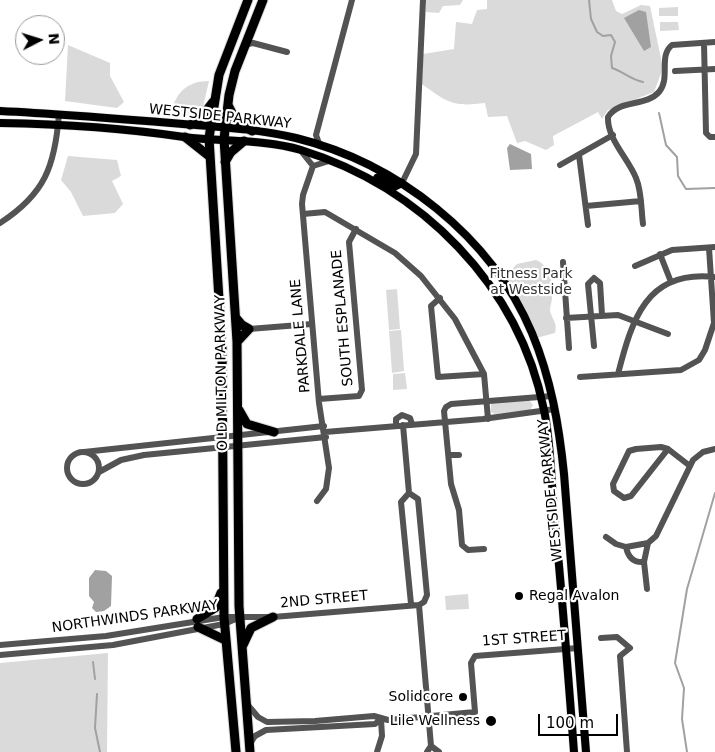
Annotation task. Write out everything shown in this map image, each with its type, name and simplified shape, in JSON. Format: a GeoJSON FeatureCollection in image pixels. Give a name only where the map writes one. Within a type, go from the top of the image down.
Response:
{"type":"FeatureCollection","features":[{"type":"Feature","properties":{"kind":"highway","name":"OLD MILTON PARKWAY"},"geometry":{"type":"LineString","coordinates":[[236,752],[225,640],[223,588],[230,437],[209,138],[213,102],[222,63],[248,0]]}},
{"type":"Feature","properties":{"kind":"highway","name":"OLD MILTON PARKWAY"},"geometry":{"type":"LineString","coordinates":[[250,748],[241,650],[230,447],[230,437],[238,407],[237,342],[224,165],[224,128],[228,105],[248,44],[249,33],[264,0]]}},
{"type":"Feature","properties":{"kind":"highway"},"geometry":{"type":"LineString","coordinates":[[190,125],[200,119],[213,102]]}},
{"type":"Feature","properties":{"kind":"highway"},"geometry":{"type":"LineString","coordinates":[[228,105],[236,121],[252,131]]}},
{"type":"Feature","properties":{"kind":"highway"},"geometry":{"type":"LineString","coordinates":[[185,137],[209,156]]}},
{"type":"Feature","properties":{"kind":"highway"},"geometry":{"type":"LineString","coordinates":[[224,165],[231,152],[244,141]]}},
{"type":"Feature","properties":{"kind":"highway"},"geometry":{"type":"LineString","coordinates":[[236,318],[249,329],[237,342]]}},
{"type":"Feature","properties":{"kind":"highway"},"geometry":{"type":"LineString","coordinates":[[238,407],[248,424],[274,432]]}},
{"type":"Feature","properties":{"kind":"highway"},"geometry":{"type":"LineString","coordinates":[[223,588],[215,608],[197,623],[225,640]]}},
{"type":"Feature","properties":{"kind":"highway"},"geometry":{"type":"LineString","coordinates":[[241,650],[251,628],[273,617]]}},
{"type":"Feature","properties":{"kind":"main road","name":"WESTSIDE PARKWAY"},"geometry":{"type":"LineString","coordinates":[[0,112],[59,114],[224,128],[307,141],[363,162],[402,183],[462,231],[495,270],[510,292],[532,333],[552,396],[564,474],[586,752]]}},
{"type":"Feature","properties":{"kind":"main road","name":"WESTSIDE PARKWAY"},"geometry":{"type":"LineString","coordinates":[[0,123],[224,139],[301,150],[349,170],[401,198],[456,243],[477,268],[510,316],[526,351],[541,398],[544,411],[574,752]]}},
{"type":"Feature","properties":{"kind":"main road"},"geometry":{"type":"LineString","coordinates":[[349,170],[362,171],[394,187],[402,183]]}},
{"type":"Feature","properties":{"kind":"street"},"geometry":{"type":"LineString","coordinates":[[320,146],[316,135],[352,0]]}},
{"type":"Feature","properties":{"kind":"street"},"geometry":{"type":"LineString","coordinates":[[402,183],[416,154],[423,0]]}},
{"type":"Feature","properties":{"kind":"street"},"geometry":{"type":"LineString","coordinates":[[643,224],[636,178],[608,125],[610,114],[625,105],[647,99],[661,90],[665,80],[667,49],[678,44],[715,42]]}},
{"type":"Feature","properties":{"kind":"street"},"geometry":{"type":"LineString","coordinates":[[704,43],[706,133],[710,137],[715,137]]}},
{"type":"Feature","properties":{"kind":"street"},"geometry":{"type":"LineString","coordinates":[[248,44],[287,52]]}},
{"type":"Feature","properties":{"kind":"street"},"geometry":{"type":"LineString","coordinates":[[675,71],[715,69]]}},
{"type":"Feature","properties":{"kind":"street"},"geometry":{"type":"LineString","coordinates":[[0,223],[21,210],[47,177],[56,148],[59,114]]}},
{"type":"Feature","properties":{"kind":"street"},"geometry":{"type":"LineString","coordinates":[[307,141],[316,135]]}},
{"type":"Feature","properties":{"kind":"street"},"geometry":{"type":"LineString","coordinates":[[560,165],[613,135]]}},
{"type":"Feature","properties":{"kind":"street"},"geometry":{"type":"LineString","coordinates":[[301,150],[313,166],[328,161]]}},
{"type":"Feature","properties":{"kind":"street"},"geometry":{"type":"LineString","coordinates":[[579,155],[588,225]]}},
{"type":"Feature","properties":{"kind":"street","name":"PARKDALE LANE"},"geometry":{"type":"LineString","coordinates":[[313,166],[303,195],[303,214],[319,398],[325,432],[329,480],[317,501]]}},
{"type":"Feature","properties":{"kind":"street"},"geometry":{"type":"LineString","coordinates":[[586,206],[641,201]]}},
{"type":"Feature","properties":{"kind":"street"},"geometry":{"type":"LineString","coordinates":[[303,214],[325,212],[396,253],[421,276],[440,298],[468,340],[484,374],[488,419]]}},
{"type":"Feature","properties":{"kind":"street","name":"SOUTH ESPLANADE"},"geometry":{"type":"LineString","coordinates":[[319,398],[359,396],[362,390],[349,242],[356,229]]}},
{"type":"Feature","properties":{"kind":"street"},"geometry":{"type":"LineString","coordinates":[[580,377],[681,370],[699,360],[705,350],[714,323],[712,247],[660,254],[635,266]]}},
{"type":"Feature","properties":{"kind":"street"},"geometry":{"type":"LineString","coordinates":[[660,254],[671,282]]}},
{"type":"Feature","properties":{"kind":"street"},"geometry":{"type":"LineString","coordinates":[[562,262],[569,348]]}},
{"type":"Feature","properties":{"kind":"street"},"geometry":{"type":"LineString","coordinates":[[618,374],[635,320],[649,297],[671,282],[686,278],[713,277]]}},
{"type":"Feature","properties":{"kind":"street"},"geometry":{"type":"LineString","coordinates":[[594,346],[588,284],[594,278],[600,282],[602,315]]}},
{"type":"Feature","properties":{"kind":"street"},"geometry":{"type":"LineString","coordinates":[[440,298],[431,306],[438,377],[484,374]]}},
{"type":"Feature","properties":{"kind":"street"},"geometry":{"type":"LineString","coordinates":[[566,318],[618,314],[668,334]]}},
{"type":"Feature","properties":{"kind":"street"},"geometry":{"type":"LineString","coordinates":[[249,329],[312,324]]}},
{"type":"Feature","properties":{"kind":"street"},"geometry":{"type":"LineString","coordinates":[[484,549],[468,550],[462,545],[459,510],[451,484],[444,411],[449,405],[486,400],[552,396]]}},
{"type":"Feature","properties":{"kind":"street"},"geometry":{"type":"LineString","coordinates":[[325,432],[274,432],[84,452],[75,455],[68,462],[70,477],[84,484],[93,480],[99,472],[122,460],[144,455],[230,447],[325,432],[488,419],[555,409]]}},
{"type":"Feature","properties":{"kind":"street"},"geometry":{"type":"LineString","coordinates":[[396,426],[396,419],[402,415],[410,418],[412,424]]}},
{"type":"Feature","properties":{"kind":"street"},"geometry":{"type":"LineString","coordinates":[[403,425],[409,493],[401,502],[412,604]]}},
{"type":"Feature","properties":{"kind":"street"},"geometry":{"type":"LineString","coordinates":[[668,449],[631,496],[624,498],[614,491],[613,484],[629,452],[636,448],[661,447],[668,449],[690,466]]}},
{"type":"Feature","properties":{"kind":"street"},"geometry":{"type":"LineString","coordinates":[[606,537],[616,544],[626,547],[648,542],[661,529],[690,466],[703,452],[715,449]]}},
{"type":"Feature","properties":{"kind":"street"},"geometry":{"type":"LineString","coordinates":[[84,452],[96,458],[99,472]]}},
{"type":"Feature","properties":{"kind":"street"},"geometry":{"type":"LineString","coordinates":[[449,455],[458,455]]}},
{"type":"Feature","properties":{"kind":"street"},"geometry":{"type":"LineString","coordinates":[[409,493],[418,499],[427,595],[424,602],[419,605],[431,746],[426,752]]}},
{"type":"Feature","properties":{"kind":"street"},"geometry":{"type":"LineString","coordinates":[[647,589],[644,562],[648,542]]}},
{"type":"Feature","properties":{"kind":"street"},"geometry":{"type":"LineString","coordinates":[[626,547],[628,555],[632,560],[644,562]]}},
{"type":"Feature","properties":{"kind":"street","name":"2ND STREET"},"geometry":{"type":"LineString","coordinates":[[240,618],[273,617],[412,604],[419,605]]}},
{"type":"Feature","properties":{"kind":"street","name":"NORTHWINDS PARKWAY"},"geometry":{"type":"LineString","coordinates":[[0,645],[106,636],[240,618]]}},
{"type":"Feature","properties":{"kind":"street","name":"NORTHWINDS PARKWAY"},"geometry":{"type":"LineString","coordinates":[[0,655],[113,645],[197,623]]}},
{"type":"Feature","properties":{"kind":"street"},"geometry":{"type":"LineString","coordinates":[[601,638],[617,637],[630,648],[620,656],[627,752]]}},
{"type":"Feature","properties":{"kind":"street","name":"1ST STREET"},"geometry":{"type":"LineString","coordinates":[[245,701],[258,716],[267,722],[316,722],[374,716],[381,719],[475,712],[471,663],[475,656],[578,648]]}},
{"type":"Feature","properties":{"kind":"street"},"geometry":{"type":"LineString","coordinates":[[377,752],[382,736],[381,719]]}},
{"type":"Feature","properties":{"kind":"street","name":"1ST STREET"},"geometry":{"type":"LineString","coordinates":[[250,748],[255,736],[266,730],[375,724],[381,719]]}},
{"type":"Feature","properties":{"kind":"street"},"geometry":{"type":"LineString","coordinates":[[431,746],[439,752]]}},
{"type":"Feature","properties":{"kind":"green space"},"geometry":{"type":"Polygon","coordinates":[[[426,0],[463,0],[460,5],[443,6],[439,13],[426,12],[426,0]]]}},
{"type":"Feature","properties":{"kind":"green space"},"geometry":{"type":"Polygon","coordinates":[[[487,0],[612,0],[616,11],[622,14],[641,5],[650,6],[663,68],[654,92],[608,110],[602,119],[598,112],[553,136],[554,145],[546,150],[525,141],[517,143],[507,116],[488,117],[485,103],[458,104],[451,102],[438,96],[422,84],[423,54],[454,49],[456,22],[472,24],[477,10],[487,9],[487,0]]]}},
{"type":"Feature","properties":{"kind":"green space"},"geometry":{"type":"Polygon","coordinates":[[[678,7],[678,16],[659,16],[659,8],[678,7]]]}},
{"type":"Feature","properties":{"kind":"green space"},"geometry":{"type":"Polygon","coordinates":[[[660,22],[678,22],[679,30],[660,31],[660,22]]]}},
{"type":"Feature","properties":{"kind":"green space"},"geometry":{"type":"Polygon","coordinates":[[[68,45],[110,63],[110,76],[124,102],[117,108],[65,101],[68,45]]]}},
{"type":"Feature","properties":{"kind":"green space"},"geometry":{"type":"Polygon","coordinates":[[[209,81],[203,107],[198,114],[188,117],[171,116],[175,101],[182,90],[194,83],[209,81]]]}},
{"type":"Feature","properties":{"kind":"green space"},"geometry":{"type":"Polygon","coordinates":[[[68,156],[117,160],[121,176],[112,181],[123,204],[115,213],[83,216],[71,192],[61,180],[68,156]]]}},
{"type":"Feature","properties":{"kind":"green space","name":"Fitness Park at Westside"},"geometry":{"type":"Polygon","coordinates":[[[536,260],[545,266],[550,276],[552,299],[550,310],[556,329],[555,333],[536,338],[504,277],[517,264],[536,260]]]}},
{"type":"Feature","properties":{"kind":"green space"},"geometry":{"type":"Polygon","coordinates":[[[397,289],[400,329],[389,330],[386,290],[397,289]]]}},
{"type":"Feature","properties":{"kind":"green space"},"geometry":{"type":"Polygon","coordinates":[[[401,330],[404,371],[392,373],[389,331],[401,330]]]}},
{"type":"Feature","properties":{"kind":"green space"},"geometry":{"type":"Polygon","coordinates":[[[405,373],[407,389],[393,390],[393,374],[405,373]]]}},
{"type":"Feature","properties":{"kind":"green space"},"geometry":{"type":"Polygon","coordinates":[[[529,400],[533,405],[530,410],[495,414],[491,412],[491,403],[529,400]]]}},
{"type":"Feature","properties":{"kind":"green space"},"geometry":{"type":"Polygon","coordinates":[[[468,594],[469,609],[446,610],[445,596],[468,594]]]}},
{"type":"Feature","properties":{"kind":"green space"},"geometry":{"type":"Polygon","coordinates":[[[108,653],[107,752],[0,752],[0,663],[108,653]]]}},
{"type":"Feature","properties":{"kind":"shaded area"},"geometry":{"type":"Polygon","coordinates":[[[639,10],[646,12],[651,47],[644,51],[624,18],[639,10]]]}},
{"type":"Feature","properties":{"kind":"shaded area"},"geometry":{"type":"Polygon","coordinates":[[[510,144],[531,154],[532,169],[510,170],[507,148],[510,144]]]}},
{"type":"Feature","properties":{"kind":"shaded area"},"geometry":{"type":"Polygon","coordinates":[[[95,570],[106,571],[112,576],[111,606],[104,611],[96,612],[92,608],[94,602],[89,596],[89,578],[95,570]]]}},
{"type":"Feature","properties":{"kind":"waterway"},"geometry":{"type":"LineString","coordinates":[[589,0],[591,19],[597,32],[603,36],[611,35],[615,42],[611,56],[612,68],[643,82]]}},
{"type":"Feature","properties":{"kind":"waterway"},"geometry":{"type":"LineString","coordinates":[[659,113],[666,145],[677,157],[678,176],[686,189],[715,188]]}},
{"type":"Feature","properties":{"kind":"waterway"},"geometry":{"type":"LineString","coordinates":[[687,752],[682,719],[684,688],[675,663],[687,589],[715,493]]}},
{"type":"Feature","properties":{"kind":"waterway"},"geometry":{"type":"LineString","coordinates":[[93,662],[95,679]]}},
{"type":"Feature","properties":{"kind":"waterway"},"geometry":{"type":"LineString","coordinates":[[97,694],[95,728],[100,752]]}},
{"type":"Feature","properties":{"kind":"place","name":"Regal Avalon"},"geometry":{"type":"Point","coordinates":[519,596]}},
{"type":"Feature","properties":{"kind":"place","name":"Solidcore"},"geometry":{"type":"Point","coordinates":[463,697]}},
{"type":"Feature","properties":{"kind":"place","name":"Lile Wellness"},"geometry":{"type":"Point","coordinates":[491,721]}}]}
